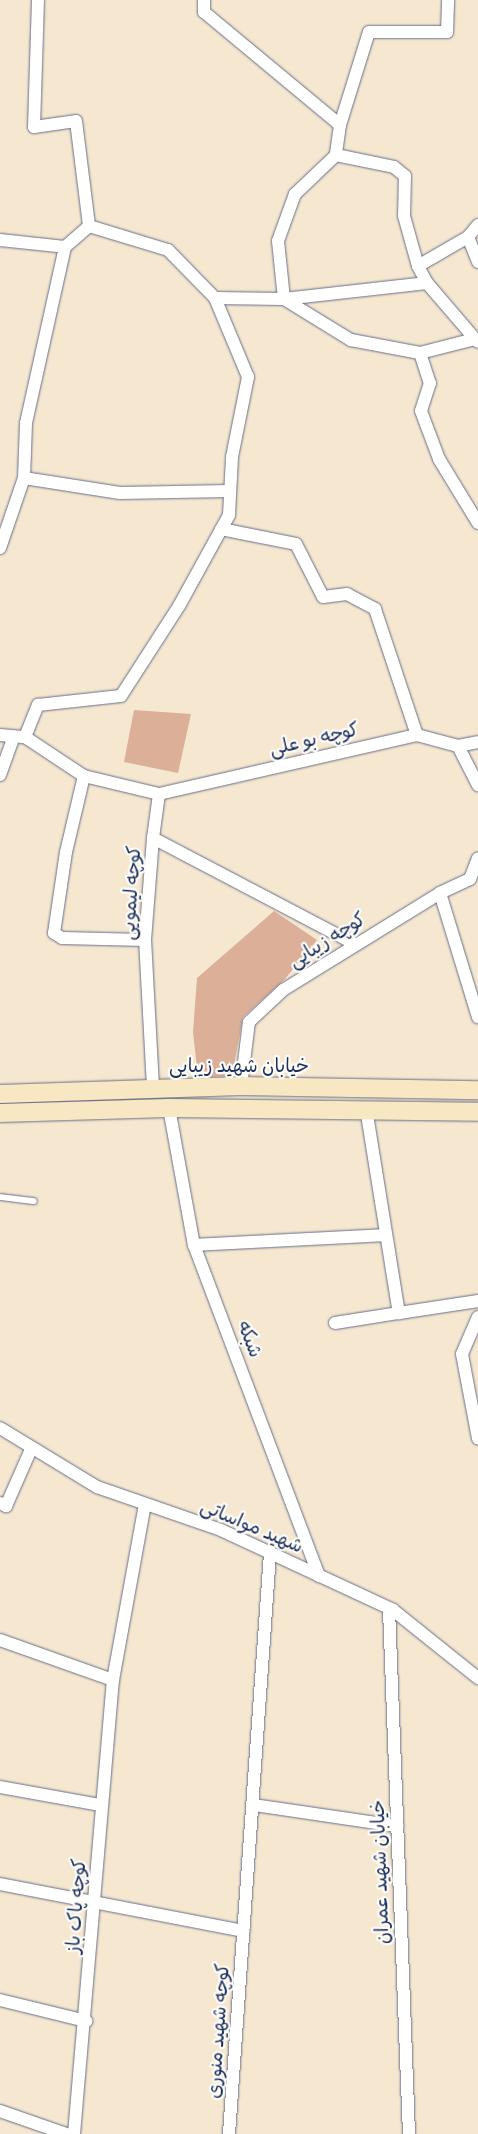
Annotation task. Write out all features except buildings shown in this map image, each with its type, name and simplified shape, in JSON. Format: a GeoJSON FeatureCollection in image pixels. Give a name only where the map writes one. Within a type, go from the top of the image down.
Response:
{"type":"FeatureCollection","features":[{"type":"Feature","properties":{"kind":"main road","name":"خیابان شهید زیبایی"},"geometry":{"type":"LineString","coordinates":[[0,1094],[153,1087],[241,1086],[478,1090]]}},
{"type":"Feature","properties":{"kind":"main road"},"geometry":{"type":"LineString","coordinates":[[0,1113],[169,1108],[366,1108],[478,1112]]}},
{"type":"Feature","properties":{"kind":"street"},"geometry":{"type":"LineString","coordinates":[[38,0],[34,127],[76,121],[89,226]]}},
{"type":"Feature","properties":{"kind":"street"},"geometry":{"type":"LineString","coordinates":[[204,0],[204,12],[340,125]]}},
{"type":"Feature","properties":{"kind":"street"},"geometry":{"type":"LineString","coordinates":[[284,299],[278,241],[295,194],[336,155],[340,125],[368,32],[446,32],[448,0]]}},
{"type":"Feature","properties":{"kind":"street"},"geometry":{"type":"LineString","coordinates":[[284,299],[351,340],[420,353],[477,341],[427,283],[418,266],[404,216],[405,176],[394,166],[336,155]]}},
{"type":"Feature","properties":{"kind":"street"},"geometry":{"type":"LineString","coordinates":[[418,266],[468,237],[478,225]]}},
{"type":"Feature","properties":{"kind":"street"},"geometry":{"type":"LineString","coordinates":[[0,548],[24,478],[26,423],[65,247],[89,226]]}},
{"type":"Feature","properties":{"kind":"street"},"geometry":{"type":"LineString","coordinates":[[0,775],[38,705],[121,696],[179,606],[229,515],[230,491],[248,377],[215,298],[168,250],[89,226]]}},
{"type":"Feature","properties":{"kind":"street"},"geometry":{"type":"LineString","coordinates":[[468,237],[478,262]]}},
{"type":"Feature","properties":{"kind":"street"},"geometry":{"type":"LineString","coordinates":[[0,240],[65,247]]}},
{"type":"Feature","properties":{"kind":"street"},"geometry":{"type":"LineString","coordinates":[[215,298],[284,299],[427,283]]}},
{"type":"Feature","properties":{"kind":"street"},"geometry":{"type":"LineString","coordinates":[[420,353],[430,383],[421,411],[439,459],[478,523]]}},
{"type":"Feature","properties":{"kind":"street"},"geometry":{"type":"LineString","coordinates":[[24,478],[120,493],[230,491]]}},
{"type":"Feature","properties":{"kind":"street"},"geometry":{"type":"LineString","coordinates":[[222,529],[296,544],[323,597],[347,594],[375,609],[417,735]]}},
{"type":"Feature","properties":{"kind":"street"},"geometry":{"type":"LineString","coordinates":[[0,735],[20,737],[84,776],[159,794],[153,838]]}},
{"type":"Feature","properties":{"kind":"street","name":"کوچه بو علی"},"geometry":{"type":"LineString","coordinates":[[159,794],[417,735],[458,746],[478,742]]}},
{"type":"Feature","properties":{"kind":"street"},"geometry":{"type":"LineString","coordinates":[[458,746],[478,785]]}},
{"type":"Feature","properties":{"kind":"street"},"geometry":{"type":"LineString","coordinates":[[84,776],[66,852],[54,933],[62,938],[145,940]]}},
{"type":"Feature","properties":{"kind":"street","name":"کوچه لیمویی"},"geometry":{"type":"LineString","coordinates":[[153,1087],[145,940],[153,838],[355,944]]}},
{"type":"Feature","properties":{"kind":"street","name":"کوچه زیبایی"},"geometry":{"type":"LineString","coordinates":[[241,1086],[250,1022],[283,990],[440,893],[470,879],[478,858]]}},
{"type":"Feature","properties":{"kind":"street"},"geometry":{"type":"LineString","coordinates":[[440,893],[478,1017]]}},
{"type":"Feature","properties":{"kind":"street","name":"شبکه"},"geometry":{"type":"LineString","coordinates":[[169,1108],[194,1245],[319,1576]]}},
{"type":"Feature","properties":{"kind":"street"},"geometry":{"type":"LineString","coordinates":[[366,1108],[399,1312]]}},
{"type":"Feature","properties":{"kind":"street"},"geometry":{"type":"LineString","coordinates":[[194,1245],[386,1235]]}},
{"type":"Feature","properties":{"kind":"street"},"geometry":{"type":"LineString","coordinates":[[334,1323],[478,1301]]}},
{"type":"Feature","properties":{"kind":"street"},"geometry":{"type":"LineString","coordinates":[[478,1317],[462,1354],[478,1440]]}},
{"type":"Feature","properties":{"kind":"street","name":"شهید مواساتی"},"geometry":{"type":"LineString","coordinates":[[0,1428],[98,1487],[221,1530],[389,1609],[478,1678]]}},
{"type":"Feature","properties":{"kind":"street"},"geometry":{"type":"LineString","coordinates":[[0,1503],[6,1506],[32,1448]]}},
{"type":"Feature","properties":{"kind":"street","name":"کوچه پاک باز"},"geometry":{"type":"LineString","coordinates":[[74,2134],[86,2021],[96,1901],[100,1805],[113,1680],[145,1504]]}},
{"type":"Feature","properties":{"kind":"street","name":"کوچه شهید منوری"},"geometry":{"type":"LineString","coordinates":[[228,2134],[254,1805],[270,1552]]}},
{"type":"Feature","properties":{"kind":"street","name":"خیابان شهید عمران"},"geometry":{"type":"LineString","coordinates":[[389,1609],[409,2134]]}},
{"type":"Feature","properties":{"kind":"street"},"geometry":{"type":"LineString","coordinates":[[0,1640],[113,1680]]}},
{"type":"Feature","properties":{"kind":"street"},"geometry":{"type":"LineString","coordinates":[[0,1787],[100,1805]]}},
{"type":"Feature","properties":{"kind":"street"},"geometry":{"type":"LineString","coordinates":[[254,1805],[397,1826]]}},
{"type":"Feature","properties":{"kind":"street"},"geometry":{"type":"LineString","coordinates":[[0,1884],[96,1901],[243,1931]]}},
{"type":"Feature","properties":{"kind":"street"},"geometry":{"type":"LineString","coordinates":[[0,2000],[86,2021]]}},
{"type":"Feature","properties":{"kind":"street"},"geometry":{"type":"LineString","coordinates":[[0,2111],[66,2134]]}},
{"type":"Feature","properties":{"kind":"lane"},"geometry":{"type":"LineString","coordinates":[[0,1197],[34,1201]]}}]}
